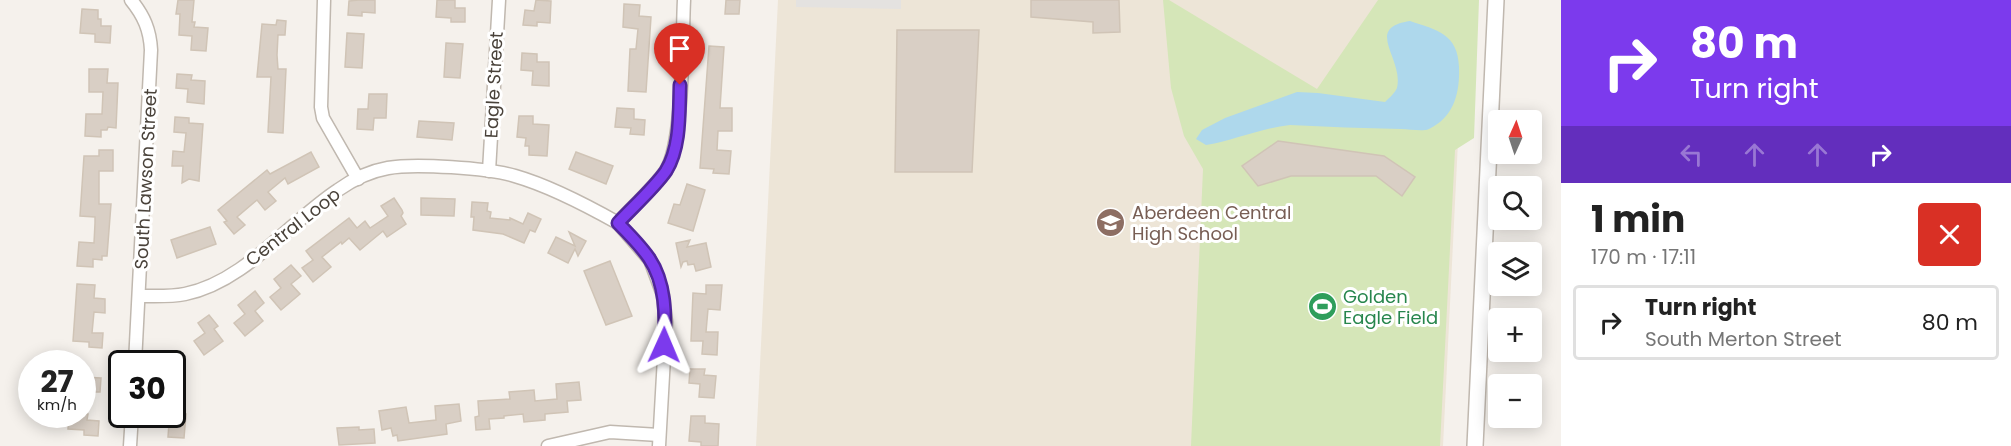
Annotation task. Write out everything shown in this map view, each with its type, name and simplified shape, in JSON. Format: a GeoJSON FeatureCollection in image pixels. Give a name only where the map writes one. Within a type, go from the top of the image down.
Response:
{"type":"FeatureCollection","features":[{"type":"Feature","properties":{"kind":"street","name":"South Lawson Street"},"geometry":{"type":"LineString","coordinates":[[131,0],[151,34],[136,350]]}},
{"type":"Feature","properties":{"kind":"street"},"geometry":{"type":"LineString","coordinates":[[324,0],[321,106],[323,118],[358,179]]}},
{"type":"Feature","properties":{"kind":"street","name":"Eagle Street"},"geometry":{"type":"LineString","coordinates":[[489,171],[499,0]]}},
{"type":"Feature","properties":{"kind":"street"},"geometry":{"type":"LineString","coordinates":[[548,446],[610,432],[659,440],[666,322],[663,295],[650,260],[618,223],[666,171],[674,150],[678,127],[684,0]]}},
{"type":"Feature","properties":{"kind":"street"},"geometry":{"type":"LineString","coordinates":[[1475,446],[1496,0]]}},
{"type":"Feature","properties":{"kind":"street","name":"Central Loop"},"geometry":{"type":"LineString","coordinates":[[140,296],[187,293],[235,273],[340,189],[358,179],[390,168],[438,167],[513,175],[544,187],[618,223]]}},
{"type":"Feature","properties":{"kind":"street"},"geometry":{"type":"LineString","coordinates":[[130,446],[131,428]]}},
{"type":"Feature","properties":{"kind":"shaded area","name":"Aberdeen Central High School"},"geometry":{"type":"Polygon","coordinates":[[[778,0],[1465,0],[1443,446],[756,446],[778,0]]]}},
{"type":"Feature","properties":{"kind":"shaded area"},"geometry":{"type":"Polygon","coordinates":[[[796,0],[901,0],[901,9],[796,7],[796,0]]]}},
{"type":"Feature","properties":{"kind":"green space","name":"Golden Eagle Field"},"geometry":{"type":"Polygon","coordinates":[[[1163,0],[1169,0],[1317,89],[1378,0],[1479,0],[1474,138],[1455,150],[1440,446],[1191,446],[1203,169],[1184,136],[1171,88],[1163,0]]]}},
{"type":"Feature","properties":{"kind":"water"},"geometry":{"type":"Polygon","coordinates":[[[1410,21],[1444,35],[1455,47],[1458,56],[1458,86],[1454,103],[1444,118],[1429,129],[1290,125],[1206,145],[1196,139],[1202,130],[1225,118],[1297,92],[1385,102],[1397,88],[1398,77],[1388,46],[1389,30],[1396,25],[1410,21]]]}},
{"type":"Feature","properties":{"kind":"building"},"geometry":{"type":"Polygon","coordinates":[[[178,0],[194,0],[192,22],[195,22],[194,27],[208,28],[206,51],[191,50],[192,36],[179,35],[180,14],[176,14],[178,0]]]}},
{"type":"Feature","properties":{"kind":"building"},"geometry":{"type":"Polygon","coordinates":[[[375,0],[375,13],[362,12],[362,16],[348,15],[349,1],[375,0]]]}},
{"type":"Feature","properties":{"kind":"building"},"geometry":{"type":"Polygon","coordinates":[[[437,0],[455,0],[455,8],[465,8],[465,22],[451,22],[451,18],[436,17],[437,0]]]}},
{"type":"Feature","properties":{"kind":"building"},"geometry":{"type":"Polygon","coordinates":[[[536,0],[551,1],[550,23],[537,22],[537,26],[523,25],[525,10],[534,11],[536,0]]]}},
{"type":"Feature","properties":{"kind":"building"},"geometry":{"type":"Polygon","coordinates":[[[726,0],[740,0],[739,14],[725,14],[726,0]]]}},
{"type":"Feature","properties":{"kind":"building"},"geometry":{"type":"Polygon","coordinates":[[[1031,0],[1119,0],[1120,32],[1093,33],[1093,22],[1031,17],[1031,0]]]}},
{"type":"Feature","properties":{"kind":"building"},"geometry":{"type":"Polygon","coordinates":[[[624,4],[640,5],[639,16],[651,17],[646,92],[628,91],[630,49],[636,49],[638,29],[623,27],[624,4]]]}},
{"type":"Feature","properties":{"kind":"building"},"geometry":{"type":"Polygon","coordinates":[[[82,9],[98,10],[101,26],[111,26],[110,43],[95,42],[95,34],[80,33],[82,9]]]}},
{"type":"Feature","properties":{"kind":"building"},"geometry":{"type":"Polygon","coordinates":[[[277,20],[286,21],[285,35],[278,35],[277,55],[278,69],[286,69],[283,133],[268,132],[271,77],[257,77],[262,24],[276,25],[277,20]]]}},
{"type":"Feature","properties":{"kind":"building"},"geometry":{"type":"Polygon","coordinates":[[[897,30],[979,30],[972,172],[895,172],[897,30]]]}},
{"type":"Feature","properties":{"kind":"building"},"geometry":{"type":"Polygon","coordinates":[[[347,33],[364,34],[362,68],[345,67],[347,33]]]}},
{"type":"Feature","properties":{"kind":"building"},"geometry":{"type":"Polygon","coordinates":[[[446,43],[463,44],[460,78],[444,77],[446,43]]]}},
{"type":"Feature","properties":{"kind":"building"},"geometry":{"type":"Polygon","coordinates":[[[709,46],[724,47],[720,108],[732,108],[732,131],[718,131],[717,150],[731,151],[729,174],[713,173],[714,169],[700,168],[709,46]]]}},
{"type":"Feature","properties":{"kind":"building"},"geometry":{"type":"Polygon","coordinates":[[[522,53],[537,54],[537,62],[549,62],[549,86],[532,85],[533,71],[521,70],[522,53]]]}},
{"type":"Feature","properties":{"kind":"building"},"geometry":{"type":"Polygon","coordinates":[[[89,69],[108,69],[107,83],[118,83],[116,128],[108,127],[107,130],[101,130],[101,137],[85,136],[86,114],[102,114],[103,92],[89,92],[89,69]]]}},
{"type":"Feature","properties":{"kind":"building"},"geometry":{"type":"Polygon","coordinates":[[[177,74],[192,75],[191,80],[205,81],[204,104],[187,102],[188,89],[176,88],[177,74]]]}},
{"type":"Feature","properties":{"kind":"building"},"geometry":{"type":"Polygon","coordinates":[[[369,94],[387,94],[386,118],[374,118],[373,130],[357,129],[358,109],[368,109],[369,94]]]}},
{"type":"Feature","properties":{"kind":"building"},"geometry":{"type":"Polygon","coordinates":[[[617,108],[634,109],[634,119],[645,120],[644,135],[630,134],[631,128],[615,127],[617,108]]]}},
{"type":"Feature","properties":{"kind":"building"},"geometry":{"type":"Polygon","coordinates":[[[519,116],[533,116],[533,124],[549,125],[547,156],[529,155],[529,146],[525,146],[526,138],[517,137],[519,116]]]}},
{"type":"Feature","properties":{"kind":"building"},"geometry":{"type":"Polygon","coordinates":[[[175,117],[189,118],[189,123],[203,124],[199,181],[189,179],[182,183],[183,166],[172,166],[173,151],[184,152],[186,133],[174,132],[175,117]]]}},
{"type":"Feature","properties":{"kind":"building"},"geometry":{"type":"Polygon","coordinates":[[[419,121],[454,123],[452,140],[417,137],[419,121]]]}},
{"type":"Feature","properties":{"kind":"building"},"geometry":{"type":"Polygon","coordinates":[[[1278,141],[1384,156],[1415,177],[1402,196],[1376,176],[1291,176],[1258,186],[1242,166],[1278,141]]]}},
{"type":"Feature","properties":{"kind":"building"},"geometry":{"type":"Polygon","coordinates":[[[99,150],[113,150],[113,171],[99,171],[99,204],[111,204],[107,256],[102,256],[102,260],[93,259],[93,267],[77,266],[79,242],[94,243],[95,217],[80,216],[84,156],[99,156],[99,150]]]}},
{"type":"Feature","properties":{"kind":"building"},"geometry":{"type":"Polygon","coordinates":[[[311,152],[319,167],[288,184],[285,178],[268,192],[276,201],[265,210],[257,200],[237,217],[245,225],[234,234],[218,210],[267,170],[270,174],[311,152]]]}},
{"type":"Feature","properties":{"kind":"building"},"geometry":{"type":"Polygon","coordinates":[[[576,152],[613,166],[606,184],[569,169],[576,152]]]}},
{"type":"Feature","properties":{"kind":"building"},"geometry":{"type":"Polygon","coordinates":[[[687,184],[705,190],[693,231],[668,223],[674,204],[680,205],[687,184]]]}},
{"type":"Feature","properties":{"kind":"building"},"geometry":{"type":"Polygon","coordinates":[[[394,198],[402,210],[401,216],[406,224],[387,237],[383,231],[360,250],[349,238],[342,244],[341,242],[322,257],[331,267],[313,282],[302,268],[313,260],[306,251],[349,218],[357,228],[365,221],[370,228],[388,216],[381,206],[394,198]]]}},
{"type":"Feature","properties":{"kind":"building"},"geometry":{"type":"Polygon","coordinates":[[[421,198],[455,199],[454,216],[421,215],[421,198]]]}},
{"type":"Feature","properties":{"kind":"building"},"geometry":{"type":"Polygon","coordinates":[[[472,202],[488,203],[487,211],[491,212],[490,218],[510,220],[510,218],[523,224],[528,213],[541,219],[535,232],[530,230],[524,243],[503,234],[473,230],[472,202]]]}},
{"type":"Feature","properties":{"kind":"building"},"geometry":{"type":"Polygon","coordinates":[[[210,227],[216,244],[177,258],[171,240],[210,227]]]}},
{"type":"Feature","properties":{"kind":"building"},"geometry":{"type":"Polygon","coordinates":[[[569,232],[586,241],[578,256],[575,249],[568,263],[548,253],[556,237],[575,246],[569,232]]]}},
{"type":"Feature","properties":{"kind":"building"},"geometry":{"type":"Polygon","coordinates":[[[690,240],[687,247],[706,243],[711,267],[696,271],[694,264],[688,265],[687,261],[683,262],[681,267],[676,243],[690,240]]]}},
{"type":"Feature","properties":{"kind":"building"},"geometry":{"type":"Polygon","coordinates":[[[610,261],[632,316],[606,325],[584,271],[610,261]]]}},
{"type":"Feature","properties":{"kind":"building"},"geometry":{"type":"Polygon","coordinates":[[[291,265],[301,276],[291,284],[300,294],[281,310],[270,297],[281,288],[274,279],[291,265]]]}},
{"type":"Feature","properties":{"kind":"building"},"geometry":{"type":"Polygon","coordinates":[[[77,284],[95,285],[94,298],[105,299],[105,313],[94,312],[92,333],[103,333],[102,348],[89,347],[89,342],[73,341],[77,284]]]}},
{"type":"Feature","properties":{"kind":"building"},"geometry":{"type":"Polygon","coordinates":[[[706,285],[722,285],[720,310],[708,309],[706,332],[718,332],[717,355],[702,354],[703,341],[691,341],[693,293],[706,294],[706,285]]]}},
{"type":"Feature","properties":{"kind":"building"},"geometry":{"type":"Polygon","coordinates":[[[255,291],[264,303],[255,311],[263,321],[245,336],[234,323],[245,314],[238,305],[255,291]]]}},
{"type":"Feature","properties":{"kind":"building"},"geometry":{"type":"Polygon","coordinates":[[[209,315],[218,326],[214,329],[223,341],[204,355],[194,341],[205,333],[198,323],[209,315]]]}},
{"type":"Feature","properties":{"kind":"building"},"geometry":{"type":"Polygon","coordinates":[[[690,369],[705,369],[704,375],[716,376],[714,398],[699,397],[700,384],[689,383],[690,369]]]}},
{"type":"Feature","properties":{"kind":"building"},"geometry":{"type":"Polygon","coordinates":[[[96,378],[101,378],[100,392],[96,392],[96,378]]]}},
{"type":"Feature","properties":{"kind":"building"},"geometry":{"type":"Polygon","coordinates":[[[579,382],[581,400],[567,401],[568,412],[545,414],[545,420],[524,422],[523,414],[504,416],[504,418],[489,419],[490,429],[476,430],[475,417],[479,416],[478,401],[510,399],[509,392],[534,390],[535,401],[557,399],[556,384],[579,382]]]}},
{"type":"Feature","properties":{"kind":"building"},"geometry":{"type":"Polygon","coordinates":[[[459,404],[461,421],[446,424],[447,434],[398,441],[397,435],[393,436],[391,428],[382,430],[379,411],[406,407],[409,423],[436,420],[435,406],[459,404]]]}},
{"type":"Feature","properties":{"kind":"building"},"geometry":{"type":"Polygon","coordinates":[[[691,416],[705,416],[705,423],[719,424],[718,446],[701,446],[701,442],[689,441],[691,416]]]}},
{"type":"Feature","properties":{"kind":"building"},"geometry":{"type":"Polygon","coordinates":[[[96,421],[99,421],[98,436],[84,435],[84,430],[68,429],[96,428],[96,421]]]}},
{"type":"Feature","properties":{"kind":"building"},"geometry":{"type":"Polygon","coordinates":[[[359,427],[359,430],[374,429],[375,443],[339,445],[337,428],[359,427]]]}},
{"type":"Feature","properties":{"kind":"building"},"geometry":{"type":"Polygon","coordinates":[[[169,428],[185,428],[184,438],[168,437],[169,428]]]}},
{"type":"Feature","properties":{"kind":"place","name":"Aberdeen Central High School"},"geometry":{"type":"Point","coordinates":[1111,223]}},
{"type":"Feature","properties":{"kind":"place","name":"Golden Eagle Field"},"geometry":{"type":"Point","coordinates":[1322,307]}},
{"type":"Feature","properties":{"kind":"route"},"geometry":{"type":"LineString","coordinates":[[664,345],[666,322],[663,295],[657,274],[650,260],[618,223],[666,171],[674,150],[678,127],[680,85]]}}]}
